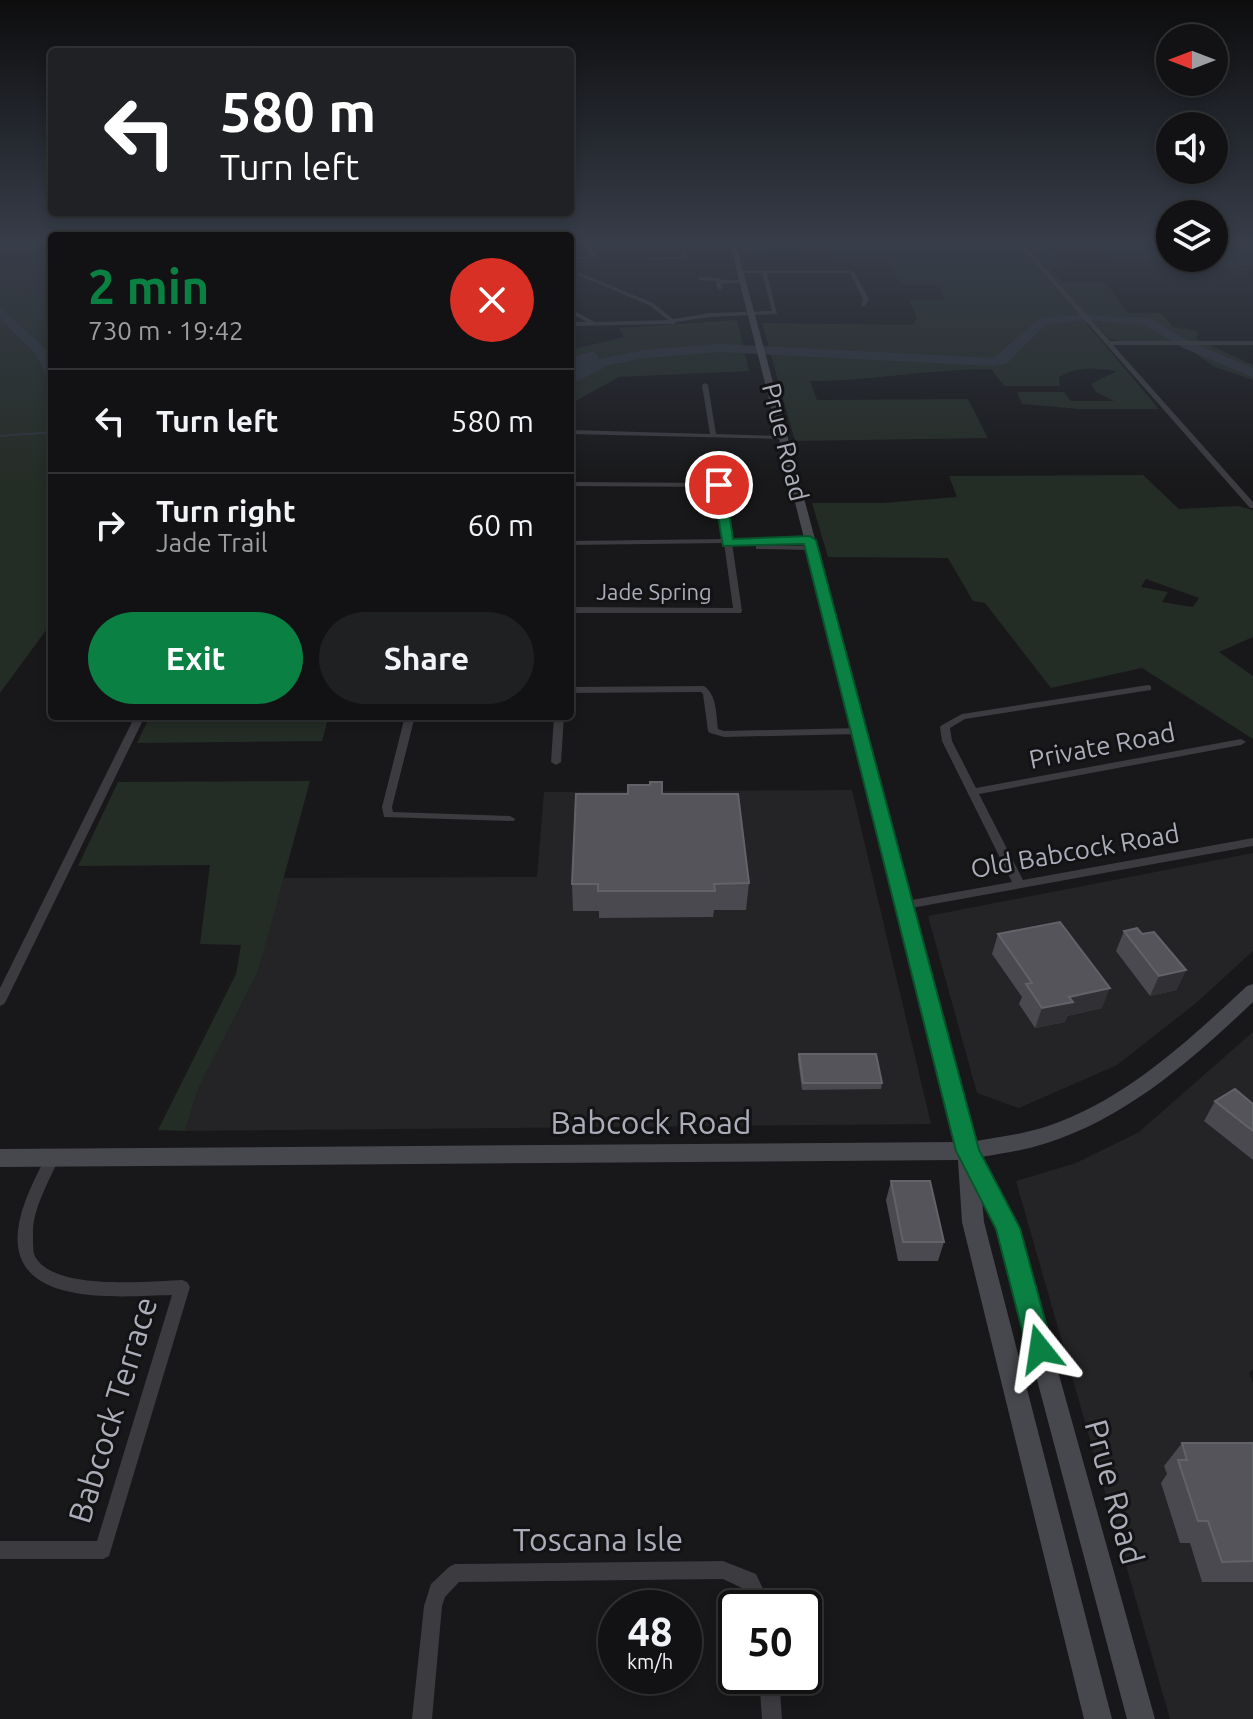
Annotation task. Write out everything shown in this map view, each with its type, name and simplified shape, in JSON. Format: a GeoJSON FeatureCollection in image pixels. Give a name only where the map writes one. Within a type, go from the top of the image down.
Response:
{"type":"FeatureCollection","features":[{"type":"Feature","properties":{"kind":"main road","name":"Prue Road"},"geometry":{"type":"LineString","coordinates":[[754,324],[968,1151],[973,1222],[1098,1719]]}},
{"type":"Feature","properties":{"kind":"main road","name":"Babcock Road"},"geometry":{"type":"LineString","coordinates":[[0,1158],[968,1151],[1056,1132],[1098,1113],[1138,1090],[1191,1050],[1253,991]]}},
{"type":"Feature","properties":{"kind":"main road","name":"Prue Road"},"geometry":{"type":"LineString","coordinates":[[968,1151],[1007,1228],[1141,1719]]}},
{"type":"Feature","properties":{"kind":"street"},"geometry":{"type":"LineString","coordinates":[[1092,324],[1253,506]]}},
{"type":"Feature","properties":{"kind":"street"},"geometry":{"type":"LineString","coordinates":[[1109,343],[1253,343]]}},
{"type":"Feature","properties":{"kind":"street"},"geometry":{"type":"LineString","coordinates":[[705,385],[713,435]]}},
{"type":"Feature","properties":{"kind":"street"},"geometry":{"type":"LineString","coordinates":[[574,432],[782,435]]}},
{"type":"Feature","properties":{"kind":"street"},"geometry":{"type":"LineString","coordinates":[[574,484],[719,485],[727,543]]}},
{"type":"Feature","properties":{"kind":"street"},"geometry":{"type":"LineString","coordinates":[[574,543],[811,544]]}},
{"type":"Feature","properties":{"kind":"street","name":"Jade Spring"},"geometry":{"type":"LineString","coordinates":[[574,610],[738,611],[727,543]]}},
{"type":"Feature","properties":{"kind":"street"},"geometry":{"type":"LineString","coordinates":[[1019,884],[947,741],[945,727],[962,717],[1148,688]]}},
{"type":"Feature","properties":{"kind":"street"},"geometry":{"type":"LineString","coordinates":[[574,690],[704,689],[708,694],[713,731],[724,734],[859,731]]}},
{"type":"Feature","properties":{"kind":"street"},"geometry":{"type":"LineString","coordinates":[[0,1001],[138,720]]}},
{"type":"Feature","properties":{"kind":"street"},"geometry":{"type":"LineString","coordinates":[[409,720],[387,807],[388,815],[510,819]]}},
{"type":"Feature","properties":{"kind":"street"},"geometry":{"type":"LineString","coordinates":[[556,762],[559,720]]}},
{"type":"Feature","properties":{"kind":"street","name":"Private Road"},"geometry":{"type":"LineString","coordinates":[[972,792],[1241,742]]}},
{"type":"Feature","properties":{"kind":"street","name":"Old Babcock Road"},"geometry":{"type":"LineString","coordinates":[[906,905],[1253,842]]}},
{"type":"Feature","properties":{"kind":"street","name":"Babcock Terrace"},"geometry":{"type":"LineString","coordinates":[[0,1550],[103,1550],[182,1287],[77,1288],[43,1278],[28,1260],[24,1236],[31,1208],[52,1158]]}},
{"type":"Feature","properties":{"kind":"street","name":"Toscana Isle"},"geometry":{"type":"LineString","coordinates":[[422,1719],[433,1606],[446,1579],[466,1570],[723,1570],[749,1581],[754,1590]]}},
{"type":"Feature","properties":{"kind":"street"},"geometry":{"type":"LineString","coordinates":[[770,1694],[772,1719]]}},
{"type":"Feature","properties":{"kind":"shaded area"},"geometry":{"type":"Polygon","coordinates":[[[0,324],[48,324],[48,627],[0,693],[0,324]]]}},
{"type":"Feature","properties":{"kind":"shaded area"},"geometry":{"type":"Polygon","coordinates":[[[738,324],[749,371],[619,377],[574,402],[574,383],[604,367],[594,351],[574,356],[574,349],[624,337],[619,328],[738,324]]]}},
{"type":"Feature","properties":{"kind":"shaded area"},"geometry":{"type":"Polygon","coordinates":[[[762,324],[1087,324],[1159,409],[1078,409],[1022,404],[1017,392],[1064,392],[1071,401],[1114,401],[1096,392],[1091,384],[1117,371],[1102,369],[1080,369],[1066,373],[1059,377],[1060,386],[1004,386],[991,369],[810,381],[817,400],[968,399],[988,438],[795,441],[762,324]]]}},
{"type":"Feature","properties":{"kind":"shaded area"},"geometry":{"type":"Polygon","coordinates":[[[1095,324],[1171,324],[1198,331],[1196,339],[1253,365],[1253,380],[1215,367],[1179,342],[1110,339],[1095,324]]]}},
{"type":"Feature","properties":{"kind":"shaded area"},"geometry":{"type":"Polygon","coordinates":[[[594,351],[605,367],[574,383],[574,356],[594,351]]]}},
{"type":"Feature","properties":{"kind":"shaded area"},"geometry":{"type":"Polygon","coordinates":[[[1143,475],[1179,509],[1238,506],[1253,510],[1253,637],[1219,652],[1253,676],[1253,739],[1142,668],[1051,688],[985,603],[973,601],[948,558],[828,557],[812,503],[883,503],[957,497],[949,476],[1143,475]],[[1146,579],[1141,587],[1168,592],[1162,602],[1193,607],[1199,598],[1146,579]]]}},
{"type":"Feature","properties":{"kind":"shaded area"},"geometry":{"type":"Polygon","coordinates":[[[148,720],[328,720],[322,741],[137,743],[148,720]]]}},
{"type":"Feature","properties":{"kind":"shaded area"},"geometry":{"type":"Polygon","coordinates":[[[310,781],[258,972],[199,1087],[185,1131],[158,1130],[236,974],[241,945],[200,944],[210,865],[78,866],[118,782],[310,781]]]}},
{"type":"Feature","properties":{"kind":"shaded area"},"geometry":{"type":"Polygon","coordinates":[[[852,790],[931,1124],[185,1131],[199,1087],[258,972],[282,878],[537,877],[544,792],[852,790]]]}},
{"type":"Feature","properties":{"kind":"shaded area"},"geometry":{"type":"Polygon","coordinates":[[[1253,853],[1253,951],[1195,1004],[1117,1065],[1019,1108],[977,1093],[928,916],[1253,853]]]}},
{"type":"Feature","properties":{"kind":"shaded area"},"geometry":{"type":"Polygon","coordinates":[[[1253,1032],[1253,1369],[1249,1373],[1253,1383],[1253,1719],[1170,1719],[1016,1181],[1076,1163],[1139,1132],[1253,1032]]]}},
{"type":"Feature","properties":{"kind":"building"},"geometry":{"type":"Polygon","coordinates":[[[650,782],[662,782],[662,794],[738,794],[749,883],[714,884],[715,891],[598,891],[598,884],[572,884],[576,794],[628,794],[628,785],[650,785],[650,782]]]}},
{"type":"Feature","properties":{"kind":"building"},"geometry":{"type":"Polygon","coordinates":[[[1060,922],[1110,988],[1069,997],[1073,1002],[1042,1008],[1026,984],[1032,983],[998,934],[1060,922]]]}},
{"type":"Feature","properties":{"kind":"building"},"geometry":{"type":"Polygon","coordinates":[[[1137,928],[1142,934],[1154,932],[1186,970],[1159,976],[1124,931],[1137,928]]]}},
{"type":"Feature","properties":{"kind":"building"},"geometry":{"type":"Polygon","coordinates":[[[799,1054],[876,1054],[882,1083],[803,1083],[799,1054]]]}},
{"type":"Feature","properties":{"kind":"building"},"geometry":{"type":"Polygon","coordinates":[[[1235,1089],[1253,1104],[1253,1131],[1215,1101],[1235,1089]]]}},
{"type":"Feature","properties":{"kind":"building"},"geometry":{"type":"Polygon","coordinates":[[[891,1181],[930,1181],[944,1242],[903,1242],[891,1181]]]}},
{"type":"Feature","properties":{"kind":"building"},"geometry":{"type":"Polygon","coordinates":[[[1182,1443],[1253,1443],[1253,1561],[1222,1562],[1208,1521],[1198,1521],[1178,1460],[1187,1460],[1182,1443]]]}},
{"type":"Feature","properties":{"kind":"waterway"},"geometry":{"type":"LineString","coordinates":[[11,324],[42,352],[48,364]]}},
{"type":"Feature","properties":{"kind":"waterway"},"geometry":{"type":"LineString","coordinates":[[574,368],[644,354],[720,348],[798,349],[949,362],[994,362],[1002,360],[1040,324]]}},
{"type":"Feature","properties":{"kind":"waterway"},"geometry":{"type":"LineString","coordinates":[[1152,324],[1184,342]]}},
{"type":"Feature","properties":{"kind":"waterway"},"geometry":{"type":"LineString","coordinates":[[1187,345],[1253,373]]}},
{"type":"Feature","properties":{"kind":"waterway"},"geometry":{"type":"LineString","coordinates":[[0,436],[48,432]]}},
{"type":"Feature","properties":{"kind":"route"},"geometry":{"type":"LineString","coordinates":[[719,485],[727,543],[810,540],[968,1151],[1007,1228],[1040,1349]]}}]}
